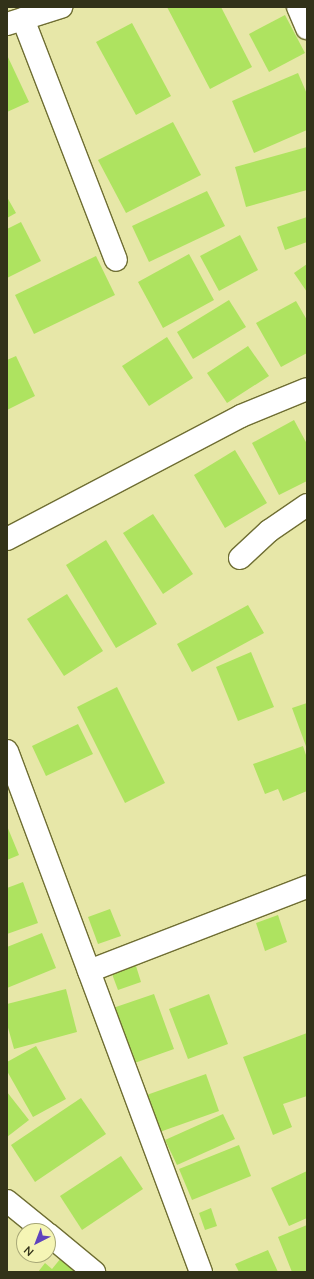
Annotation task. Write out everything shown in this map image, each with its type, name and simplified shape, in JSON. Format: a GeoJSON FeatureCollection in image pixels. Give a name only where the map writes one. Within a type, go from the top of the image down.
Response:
{"type":"FeatureCollection","features":[{"type":"Feature","properties":{"kind":"street"},"geometry":{"type":"LineString","coordinates":[[61,7],[15,22],[116,260]]}},
{"type":"Feature","properties":{"kind":"street"},"geometry":{"type":"LineString","coordinates":[[298,7],[307,28]]}},
{"type":"Feature","properties":{"kind":"street"},"geometry":{"type":"LineString","coordinates":[[7,539],[241,416],[306,394]]}},
{"type":"Feature","properties":{"kind":"street"},"geometry":{"type":"LineString","coordinates":[[240,558],[269,531],[307,505]]}},
{"type":"Feature","properties":{"kind":"street"},"geometry":{"type":"LineString","coordinates":[[7,751],[201,1272]]}},
{"type":"Feature","properties":{"kind":"street"},"geometry":{"type":"LineString","coordinates":[[89,971],[307,887]]}},
{"type":"Feature","properties":{"kind":"street"},"geometry":{"type":"LineString","coordinates":[[7,1201],[34,1223]]}},
{"type":"Feature","properties":{"kind":"street"},"geometry":{"type":"LineString","coordinates":[[56,1241],[94,1272]]}},
{"type":"Feature","properties":{"kind":"building"},"geometry":{"type":"Polygon","coordinates":[[[167,7],[221,7],[252,67],[210,89],[167,7]]]}},
{"type":"Feature","properties":{"kind":"building"},"geometry":{"type":"Polygon","coordinates":[[[285,15],[305,53],[269,72],[249,34],[285,15]]]}},
{"type":"Feature","properties":{"kind":"building"},"geometry":{"type":"Polygon","coordinates":[[[132,23],[171,96],[136,115],[96,42],[132,23]]]}},
{"type":"Feature","properties":{"kind":"building"},"geometry":{"type":"Polygon","coordinates":[[[7,55],[29,102],[7,112],[7,55]]]}},
{"type":"Feature","properties":{"kind":"building"},"geometry":{"type":"Polygon","coordinates":[[[298,73],[307,94],[307,130],[254,153],[232,101],[298,73]]]}},
{"type":"Feature","properties":{"kind":"building"},"geometry":{"type":"Polygon","coordinates":[[[173,122],[201,175],[126,213],[98,160],[173,122]]]}},
{"type":"Feature","properties":{"kind":"building"},"geometry":{"type":"Polygon","coordinates":[[[307,147],[307,190],[246,207],[235,167],[307,147]]]}},
{"type":"Feature","properties":{"kind":"building"},"geometry":{"type":"Polygon","coordinates":[[[207,191],[225,226],[149,262],[132,226],[207,191]]]}},
{"type":"Feature","properties":{"kind":"building"},"geometry":{"type":"Polygon","coordinates":[[[7,197],[16,213],[7,218],[7,197]]]}},
{"type":"Feature","properties":{"kind":"building"},"geometry":{"type":"Polygon","coordinates":[[[307,217],[307,242],[285,250],[277,227],[307,217]]]}},
{"type":"Feature","properties":{"kind":"building"},"geometry":{"type":"Polygon","coordinates":[[[21,222],[41,261],[7,278],[7,229],[21,222]]]}},
{"type":"Feature","properties":{"kind":"building"},"geometry":{"type":"Polygon","coordinates":[[[240,235],[258,270],[219,291],[200,256],[240,235]]]}},
{"type":"Feature","properties":{"kind":"building"},"geometry":{"type":"Polygon","coordinates":[[[189,254],[214,300],[163,328],[138,282],[189,254]]]}},
{"type":"Feature","properties":{"kind":"building"},"geometry":{"type":"Polygon","coordinates":[[[96,256],[115,295],[34,334],[15,295],[96,256]]]}},
{"type":"Feature","properties":{"kind":"building"},"geometry":{"type":"Polygon","coordinates":[[[307,264],[307,292],[294,273],[307,264]]]}},
{"type":"Feature","properties":{"kind":"building"},"geometry":{"type":"Polygon","coordinates":[[[229,300],[246,327],[193,359],[177,332],[229,300]]]}},
{"type":"Feature","properties":{"kind":"building"},"geometry":{"type":"Polygon","coordinates":[[[296,301],[307,320],[307,353],[281,367],[256,323],[296,301]]]}},
{"type":"Feature","properties":{"kind":"building"},"geometry":{"type":"Polygon","coordinates":[[[167,337],[193,378],[149,406],[122,366],[167,337]]]}},
{"type":"Feature","properties":{"kind":"building"},"geometry":{"type":"Polygon","coordinates":[[[248,346],[269,376],[227,403],[207,373],[248,346]]]}},
{"type":"Feature","properties":{"kind":"building"},"geometry":{"type":"Polygon","coordinates":[[[16,356],[35,396],[7,410],[7,360],[16,356]]]}},
{"type":"Feature","properties":{"kind":"building"},"geometry":{"type":"Polygon","coordinates":[[[294,420],[307,444],[307,481],[279,495],[252,443],[294,420]]]}},
{"type":"Feature","properties":{"kind":"building"},"geometry":{"type":"Polygon","coordinates":[[[235,450],[267,503],[225,528],[194,475],[235,450]]]}},
{"type":"Feature","properties":{"kind":"building"},"geometry":{"type":"Polygon","coordinates":[[[153,514],[193,574],[163,594],[123,533],[153,514]]]}},
{"type":"Feature","properties":{"kind":"building"},"geometry":{"type":"Polygon","coordinates":[[[106,540],[157,624],[116,648],[66,565],[106,540]]]}},
{"type":"Feature","properties":{"kind":"building"},"geometry":{"type":"Polygon","coordinates":[[[67,594],[103,651],[64,676],[27,619],[67,594]]]}},
{"type":"Feature","properties":{"kind":"building"},"geometry":{"type":"Polygon","coordinates":[[[248,605],[264,633],[192,672],[177,644],[248,605]]]}},
{"type":"Feature","properties":{"kind":"building"},"geometry":{"type":"Polygon","coordinates":[[[251,652],[274,707],[238,721],[216,667],[251,652]]]}},
{"type":"Feature","properties":{"kind":"building"},"geometry":{"type":"Polygon","coordinates":[[[117,687],[165,783],[125,803],[77,707],[117,687]]]}},
{"type":"Feature","properties":{"kind":"building"},"geometry":{"type":"Polygon","coordinates":[[[307,703],[307,749],[292,708],[307,703]]]}},
{"type":"Feature","properties":{"kind":"building"},"geometry":{"type":"Polygon","coordinates":[[[78,724],[93,754],[46,776],[32,746],[78,724]]]}},
{"type":"Feature","properties":{"kind":"building"},"geometry":{"type":"Polygon","coordinates":[[[303,746],[307,758],[307,791],[283,801],[278,789],[265,794],[253,764],[303,746]]]}},
{"type":"Feature","properties":{"kind":"building"},"geometry":{"type":"Polygon","coordinates":[[[7,826],[19,855],[7,860],[7,826]]]}},
{"type":"Feature","properties":{"kind":"building"},"geometry":{"type":"Polygon","coordinates":[[[23,882],[38,923],[7,934],[7,888],[23,882]]]}},
{"type":"Feature","properties":{"kind":"building"},"geometry":{"type":"Polygon","coordinates":[[[110,909],[121,936],[98,944],[88,917],[110,909]]]}},
{"type":"Feature","properties":{"kind":"building"},"geometry":{"type":"Polygon","coordinates":[[[278,915],[287,942],[265,951],[256,923],[278,915]]]}},
{"type":"Feature","properties":{"kind":"building"},"geometry":{"type":"Polygon","coordinates":[[[42,933],[56,968],[7,988],[7,947],[42,933]]]}},
{"type":"Feature","properties":{"kind":"building"},"geometry":{"type":"Polygon","coordinates":[[[136,966],[141,982],[118,990],[112,974],[136,966]]]}},
{"type":"Feature","properties":{"kind":"building"},"geometry":{"type":"Polygon","coordinates":[[[66,989],[77,1032],[14,1049],[7,1024],[7,1004],[66,989]]]}},
{"type":"Feature","properties":{"kind":"building"},"geometry":{"type":"Polygon","coordinates":[[[154,994],[174,1049],[129,1065],[110,1009],[154,994]]]}},
{"type":"Feature","properties":{"kind":"building"},"geometry":{"type":"Polygon","coordinates":[[[209,994],[228,1044],[188,1059],[169,1009],[209,994]]]}},
{"type":"Feature","properties":{"kind":"building"},"geometry":{"type":"Polygon","coordinates":[[[307,1033],[307,1096],[283,1104],[292,1127],[273,1135],[243,1057],[307,1033]]]}},
{"type":"Feature","properties":{"kind":"building"},"geometry":{"type":"Polygon","coordinates":[[[36,1046],[66,1099],[33,1117],[7,1071],[7,1062],[36,1046]]]}},
{"type":"Feature","properties":{"kind":"building"},"geometry":{"type":"Polygon","coordinates":[[[206,1074],[219,1111],[154,1134],[141,1097],[206,1074]]]}},
{"type":"Feature","properties":{"kind":"building"},"geometry":{"type":"Polygon","coordinates":[[[7,1092],[29,1120],[7,1137],[7,1092]]]}},
{"type":"Feature","properties":{"kind":"building"},"geometry":{"type":"Polygon","coordinates":[[[81,1098],[106,1134],[35,1182],[11,1145],[81,1098]]]}},
{"type":"Feature","properties":{"kind":"building"},"geometry":{"type":"Polygon","coordinates":[[[223,1114],[235,1139],[177,1165],[165,1140],[223,1114]]]}},
{"type":"Feature","properties":{"kind":"building"},"geometry":{"type":"Polygon","coordinates":[[[239,1145],[251,1176],[192,1200],[179,1169],[239,1145]]]}},
{"type":"Feature","properties":{"kind":"building"},"geometry":{"type":"Polygon","coordinates":[[[121,1156],[143,1189],[82,1230],[60,1196],[121,1156]]]}},
{"type":"Feature","properties":{"kind":"building"},"geometry":{"type":"Polygon","coordinates":[[[307,1171],[307,1218],[289,1226],[271,1188],[307,1171]]]}},
{"type":"Feature","properties":{"kind":"building"},"geometry":{"type":"Polygon","coordinates":[[[211,1208],[217,1226],[205,1230],[199,1213],[211,1208]]]}},
{"type":"Feature","properties":{"kind":"building"},"geometry":{"type":"Polygon","coordinates":[[[307,1225],[307,1272],[292,1272],[278,1237],[307,1225]]]}},
{"type":"Feature","properties":{"kind":"building"},"geometry":{"type":"Polygon","coordinates":[[[268,1250],[278,1272],[239,1272],[235,1264],[268,1250]]]}},
{"type":"Feature","properties":{"kind":"building"},"geometry":{"type":"Polygon","coordinates":[[[61,1258],[76,1272],[38,1272],[45,1263],[52,1269],[61,1258]]]}}]}
